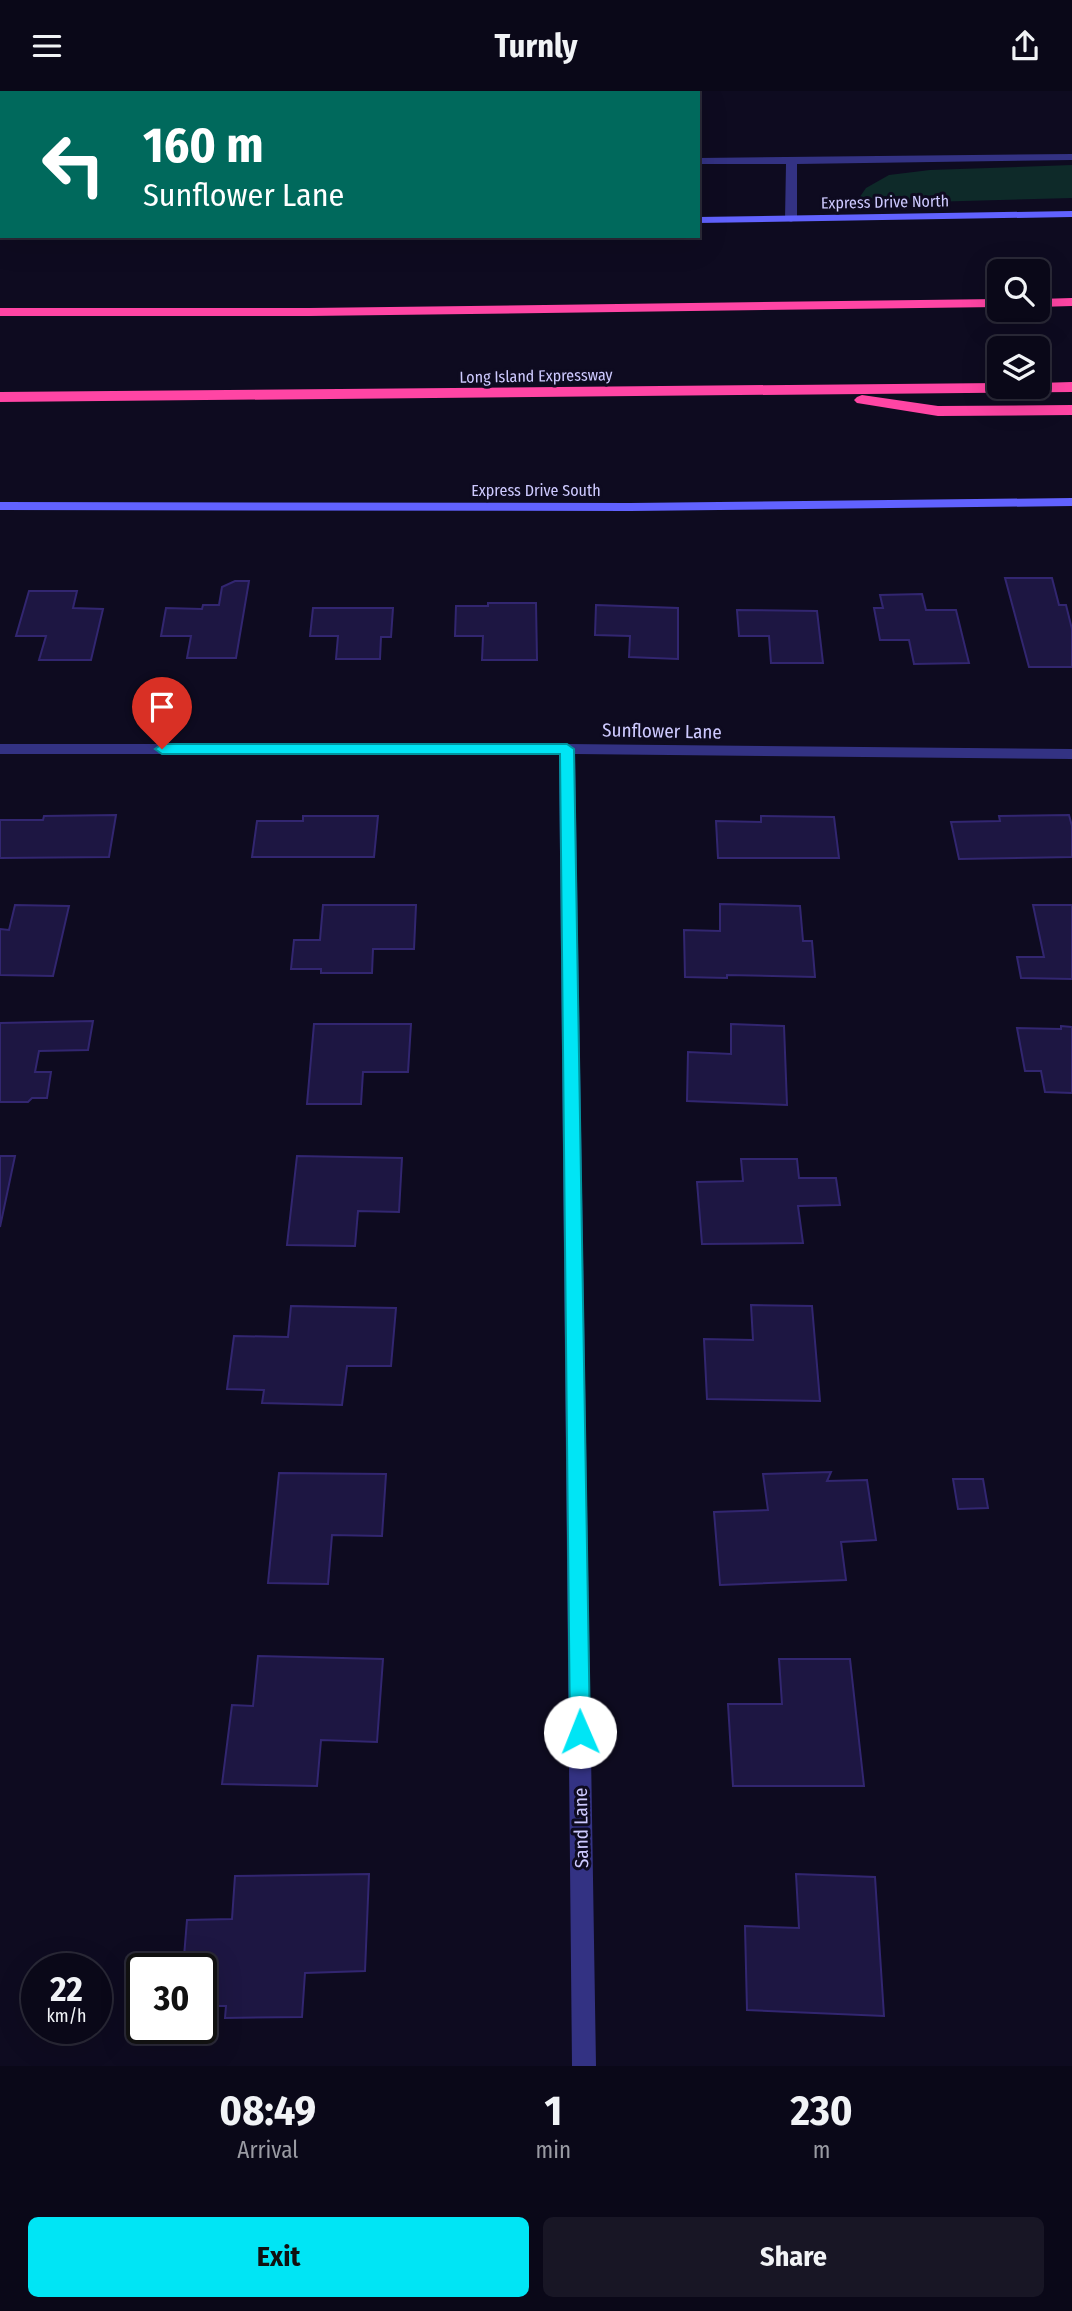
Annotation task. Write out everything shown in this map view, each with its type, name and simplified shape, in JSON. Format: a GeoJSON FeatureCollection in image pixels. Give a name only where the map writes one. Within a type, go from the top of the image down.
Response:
{"type":"FeatureCollection","features":[{"type":"Feature","properties":{"kind":"highway"},"geometry":{"type":"LineString","coordinates":[[1050,303],[1072,302]]}},
{"type":"Feature","properties":{"kind":"highway"},"geometry":{"type":"LineString","coordinates":[[0,312],[309,312],[987,303]]}},
{"type":"Feature","properties":{"kind":"highway","name":"Long Island Expressway"},"geometry":{"type":"LineString","coordinates":[[0,397],[1072,387]]}},
{"type":"Feature","properties":{"kind":"highway"},"geometry":{"type":"LineString","coordinates":[[794,391],[938,411],[1072,410]]}},
{"type":"Feature","properties":{"kind":"main road","name":"Express Drive North"},"geometry":{"type":"LineString","coordinates":[[700,220],[1072,214]]}},
{"type":"Feature","properties":{"kind":"main road","name":"Express Drive South"},"geometry":{"type":"LineString","coordinates":[[0,506],[630,507],[1072,502]]}},
{"type":"Feature","properties":{"kind":"street"},"geometry":{"type":"LineString","coordinates":[[700,161],[1072,157]]}},
{"type":"Feature","properties":{"kind":"street"},"geometry":{"type":"LineString","coordinates":[[791,219],[792,161]]}},
{"type":"Feature","properties":{"kind":"street","name":"Sunflower Lane"},"geometry":{"type":"LineString","coordinates":[[0,749],[567,749],[1072,754]]}},
{"type":"Feature","properties":{"kind":"street","name":"Sand Lane"},"geometry":{"type":"LineString","coordinates":[[567,749],[584,2066]]}},
{"type":"Feature","properties":{"kind":"green space"},"geometry":{"type":"Polygon","coordinates":[[[1072,165],[1072,198],[855,204],[866,188],[889,175],[930,170],[1072,165]]]}},
{"type":"Feature","properties":{"kind":"building"},"geometry":{"type":"Polygon","coordinates":[[[1005,578],[1052,578],[1059,605],[1066,605],[1072,629],[1072,667],[1029,667],[1005,578]]]}},
{"type":"Feature","properties":{"kind":"building"},"geometry":{"type":"Polygon","coordinates":[[[235,581],[249,581],[236,658],[187,658],[191,636],[161,636],[166,608],[202,609],[203,605],[219,605],[222,587],[235,581]]]}},
{"type":"Feature","properties":{"kind":"building"},"geometry":{"type":"Polygon","coordinates":[[[29,591],[77,591],[73,608],[103,609],[91,660],[39,660],[46,636],[16,636],[29,591]]]}},
{"type":"Feature","properties":{"kind":"building"},"geometry":{"type":"Polygon","coordinates":[[[922,594],[926,610],[956,610],[969,663],[914,664],[909,640],[880,640],[874,608],[883,608],[880,595],[922,594]]]}},
{"type":"Feature","properties":{"kind":"building"},"geometry":{"type":"Polygon","coordinates":[[[488,603],[536,603],[537,660],[482,660],[483,636],[455,636],[456,606],[488,606],[488,603]]]}},
{"type":"Feature","properties":{"kind":"building"},"geometry":{"type":"Polygon","coordinates":[[[596,605],[678,608],[678,659],[629,657],[630,636],[595,635],[596,605]]]}},
{"type":"Feature","properties":{"kind":"building"},"geometry":{"type":"Polygon","coordinates":[[[313,608],[393,608],[391,637],[381,637],[380,659],[336,659],[338,636],[310,636],[313,608]]]}},
{"type":"Feature","properties":{"kind":"building"},"geometry":{"type":"Polygon","coordinates":[[[737,610],[817,611],[823,663],[771,663],[769,636],[739,636],[737,610]]]}},
{"type":"Feature","properties":{"kind":"building"},"geometry":{"type":"Polygon","coordinates":[[[116,815],[109,857],[0,858],[0,820],[43,820],[44,816],[116,815]]]}},
{"type":"Feature","properties":{"kind":"building"},"geometry":{"type":"Polygon","coordinates":[[[1069,815],[1072,826],[1072,857],[959,859],[951,822],[1000,821],[999,816],[1069,815]]]}},
{"type":"Feature","properties":{"kind":"building"},"geometry":{"type":"Polygon","coordinates":[[[303,816],[378,816],[374,857],[252,857],[257,821],[303,821],[303,816]]]}},
{"type":"Feature","properties":{"kind":"building"},"geometry":{"type":"Polygon","coordinates":[[[761,816],[834,817],[839,858],[718,858],[716,821],[761,822],[761,816]]]}},
{"type":"Feature","properties":{"kind":"building"},"geometry":{"type":"Polygon","coordinates":[[[720,904],[800,906],[803,941],[812,941],[815,977],[685,977],[684,930],[720,931],[720,904]]]}},
{"type":"Feature","properties":{"kind":"building"},"geometry":{"type":"Polygon","coordinates":[[[15,905],[69,906],[53,976],[0,975],[0,929],[9,930],[15,905]]]}},
{"type":"Feature","properties":{"kind":"building"},"geometry":{"type":"Polygon","coordinates":[[[323,905],[416,905],[414,949],[373,949],[372,973],[321,973],[321,969],[291,969],[294,940],[320,940],[323,905]]]}},
{"type":"Feature","properties":{"kind":"building"},"geometry":{"type":"Polygon","coordinates":[[[1033,905],[1072,905],[1072,979],[1021,978],[1017,957],[1044,957],[1033,905]]]}},
{"type":"Feature","properties":{"kind":"building"},"geometry":{"type":"Polygon","coordinates":[[[93,1021],[88,1050],[39,1051],[35,1072],[51,1072],[47,1098],[32,1098],[28,1102],[0,1102],[0,1023],[93,1021]]]}},
{"type":"Feature","properties":{"kind":"building"},"geometry":{"type":"Polygon","coordinates":[[[314,1024],[411,1024],[408,1072],[363,1072],[361,1104],[307,1104],[314,1024]]]}},
{"type":"Feature","properties":{"kind":"building"},"geometry":{"type":"Polygon","coordinates":[[[731,1024],[784,1026],[787,1105],[687,1101],[688,1052],[731,1054],[731,1024]]]}},
{"type":"Feature","properties":{"kind":"building"},"geometry":{"type":"Polygon","coordinates":[[[1061,1026],[1072,1027],[1072,1093],[1045,1092],[1041,1071],[1025,1071],[1017,1028],[1061,1029],[1061,1026]]]}},
{"type":"Feature","properties":{"kind":"building"},"geometry":{"type":"Polygon","coordinates":[[[0,1156],[15,1156],[0,1227],[0,1156]]]}},
{"type":"Feature","properties":{"kind":"building"},"geometry":{"type":"Polygon","coordinates":[[[297,1156],[402,1158],[399,1212],[358,1211],[355,1246],[287,1245],[297,1156]]]}},
{"type":"Feature","properties":{"kind":"building"},"geometry":{"type":"Polygon","coordinates":[[[741,1159],[797,1159],[799,1178],[836,1178],[840,1205],[798,1206],[803,1243],[702,1244],[697,1182],[743,1181],[741,1159]]]}},
{"type":"Feature","properties":{"kind":"building"},"geometry":{"type":"Polygon","coordinates":[[[751,1305],[812,1306],[820,1401],[707,1399],[704,1339],[753,1340],[751,1305]]]}},
{"type":"Feature","properties":{"kind":"building"},"geometry":{"type":"Polygon","coordinates":[[[291,1306],[396,1308],[391,1366],[347,1366],[342,1405],[262,1403],[264,1390],[227,1389],[234,1336],[288,1337],[291,1306]]]}},
{"type":"Feature","properties":{"kind":"building"},"geometry":{"type":"Polygon","coordinates":[[[831,1472],[827,1481],[867,1480],[876,1540],[841,1542],[846,1580],[720,1585],[714,1512],[768,1510],[763,1474],[831,1472]]]}},
{"type":"Feature","properties":{"kind":"building"},"geometry":{"type":"Polygon","coordinates":[[[279,1473],[386,1474],[382,1536],[332,1535],[328,1584],[268,1583],[279,1473]]]}},
{"type":"Feature","properties":{"kind":"building"},"geometry":{"type":"Polygon","coordinates":[[[953,1479],[983,1479],[988,1508],[958,1509],[953,1479]]]}},
{"type":"Feature","properties":{"kind":"building"},"geometry":{"type":"Polygon","coordinates":[[[258,1656],[383,1659],[377,1742],[321,1740],[317,1786],[222,1784],[232,1705],[253,1706],[258,1656]]]}},
{"type":"Feature","properties":{"kind":"building"},"geometry":{"type":"Polygon","coordinates":[[[779,1659],[850,1659],[864,1786],[733,1786],[728,1704],[782,1704],[779,1659]]]}},
{"type":"Feature","properties":{"kind":"building"},"geometry":{"type":"Polygon","coordinates":[[[369,1874],[365,1971],[305,1973],[302,2017],[225,2018],[226,2006],[217,2006],[217,1953],[184,1953],[187,1920],[232,1919],[235,1876],[369,1874]]]}},
{"type":"Feature","properties":{"kind":"building"},"geometry":{"type":"Polygon","coordinates":[[[796,1874],[875,1877],[884,2016],[747,2010],[745,1926],[799,1928],[796,1874]]]}},
{"type":"Feature","properties":{"kind":"route"},"geometry":{"type":"LineString","coordinates":[[162,749],[567,749],[580,1732]]}}]}
